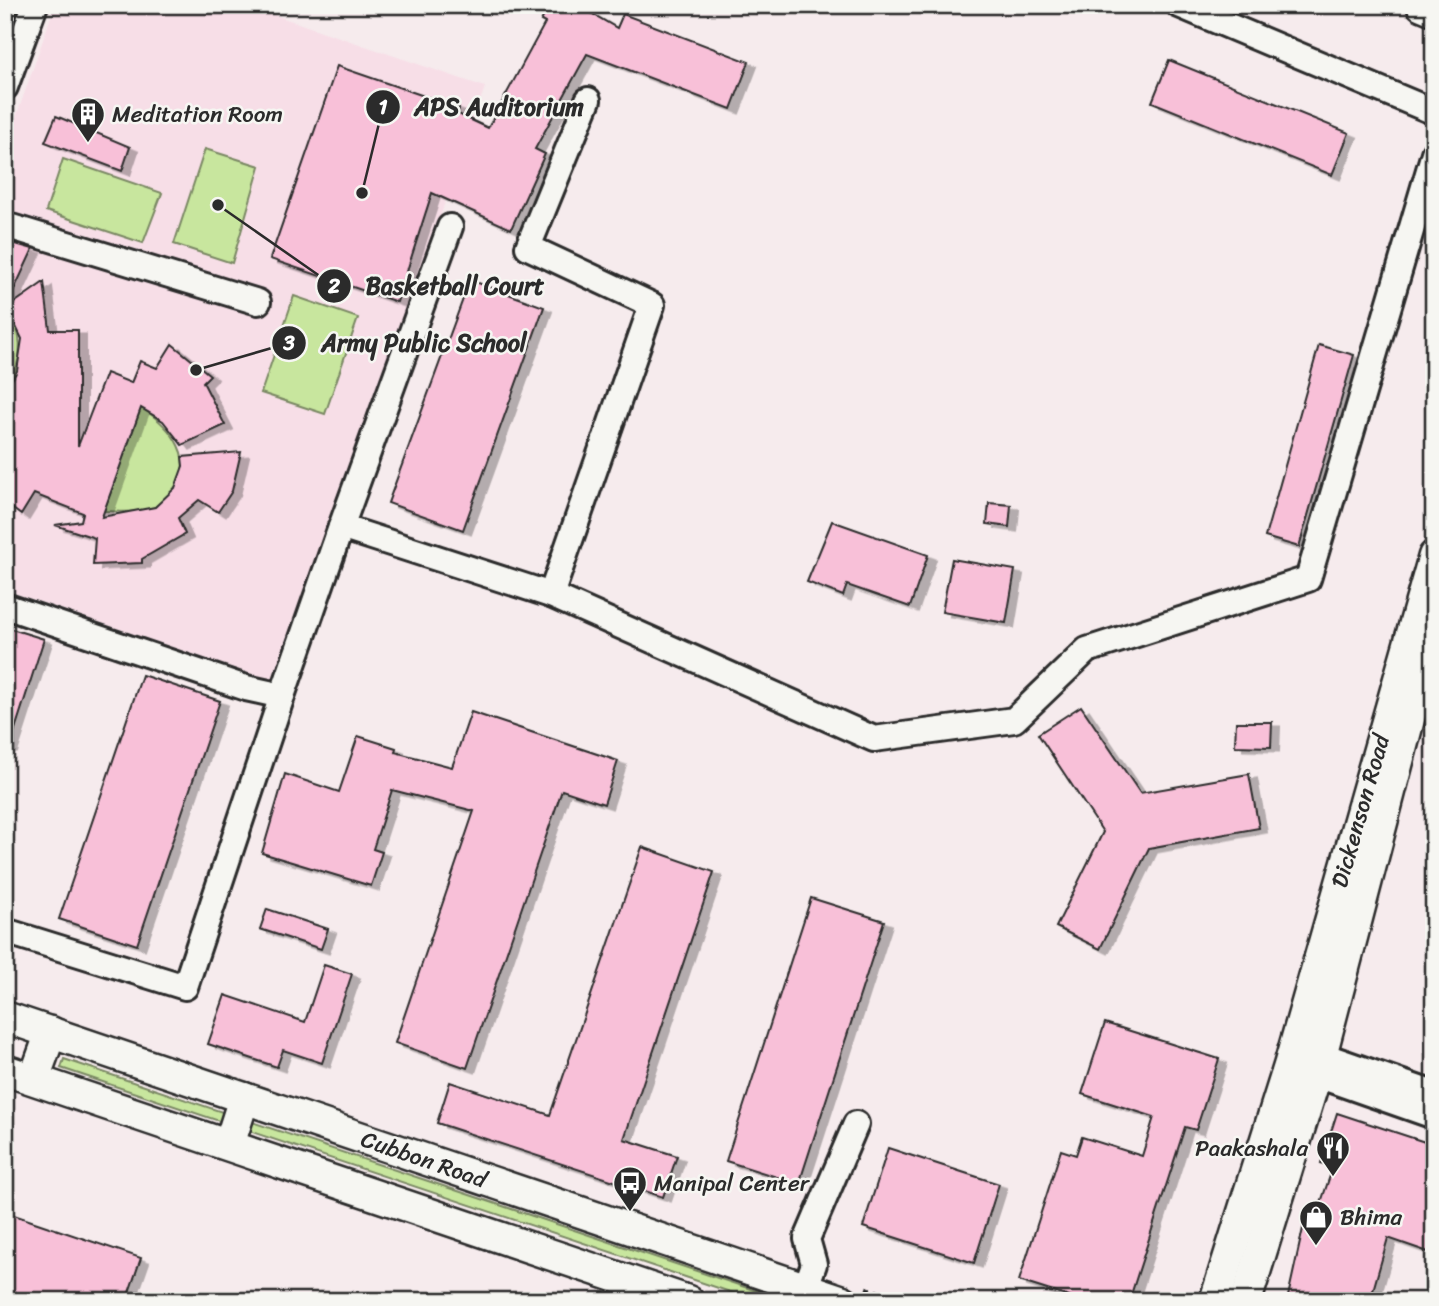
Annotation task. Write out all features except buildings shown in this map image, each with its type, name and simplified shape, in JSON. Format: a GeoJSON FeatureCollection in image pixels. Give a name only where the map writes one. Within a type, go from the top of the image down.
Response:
{"type":"FeatureCollection","features":[{"type":"Feature","properties":{"kind":"main road"},"geometry":{"type":"LineString","coordinates":[[1422,5],[1434,10]]}},
{"type":"Feature","properties":{"kind":"main road","name":"Dickenson Road"},"geometry":{"type":"LineString","coordinates":[[1246,1301],[1434,556]]}},
{"type":"Feature","properties":{"kind":"main road","name":"Dickenson Road"},"geometry":{"type":"LineString","coordinates":[[1215,1301],[1305,1060],[1434,626]]}},
{"type":"Feature","properties":{"kind":"main road","name":"Cubbon Road"},"geometry":{"type":"LineString","coordinates":[[5,1017],[804,1295],[843,1301]]}},
{"type":"Feature","properties":{"kind":"main road"},"geometry":{"type":"LineString","coordinates":[[34,1079],[51,1032]]}},
{"type":"Feature","properties":{"kind":"main road"},"geometry":{"type":"LineString","coordinates":[[5,1070],[688,1301]]}},
{"type":"Feature","properties":{"kind":"main road"},"geometry":{"type":"LineString","coordinates":[[229,1145],[244,1098]]}},
{"type":"Feature","properties":{"kind":"street"},"geometry":{"type":"LineString","coordinates":[[5,87],[35,5]]}},
{"type":"Feature","properties":{"kind":"street"},"geometry":{"type":"LineString","coordinates":[[1179,5],[1434,112]]}},
{"type":"Feature","properties":{"kind":"street"},"geometry":{"type":"LineString","coordinates":[[551,594],[652,305],[528,247],[588,100]]}},
{"type":"Feature","properties":{"kind":"street"},"geometry":{"type":"LineString","coordinates":[[341,527],[551,594],[874,739],[1014,720],[1087,650],[1308,579],[1434,153]]}},
{"type":"Feature","properties":{"kind":"street"},"geometry":{"type":"LineString","coordinates":[[5,225],[258,302]]}},
{"type":"Feature","properties":{"kind":"street"},"geometry":{"type":"LineString","coordinates":[[5,931],[185,987],[282,696],[450,227]]}},
{"type":"Feature","properties":{"kind":"street"},"geometry":{"type":"LineString","coordinates":[[5,606],[246,688],[282,696]]}},
{"type":"Feature","properties":{"kind":"street"},"geometry":{"type":"LineString","coordinates":[[1305,1060],[1434,1094]]}},
{"type":"Feature","properties":{"kind":"street"},"geometry":{"type":"LineString","coordinates":[[1305,1060],[1434,1116]]}},
{"type":"Feature","properties":{"kind":"street"},"geometry":{"type":"LineString","coordinates":[[804,1295],[814,1265],[807,1239],[856,1124]]}},
{"type":"Feature","properties":{"kind":"shaded area"},"geometry":{"type":"Polygon","coordinates":[[[55,5],[245,5],[485,87],[278,684],[5,590],[5,149],[55,5]]]}},
{"type":"Feature","properties":{"kind":"green space"},"geometry":{"type":"Polygon","coordinates":[[[5,5],[18,5],[9,33],[5,32],[5,5]]]}},
{"type":"Feature","properties":{"kind":"green space"},"geometry":{"type":"Polygon","coordinates":[[[205,149],[260,166],[232,263],[174,244],[205,149]]]}},
{"type":"Feature","properties":{"kind":"green space"},"geometry":{"type":"Polygon","coordinates":[[[63,159],[162,193],[143,243],[46,211],[63,159]]]}},
{"type":"Feature","properties":{"kind":"green space"},"geometry":{"type":"Polygon","coordinates":[[[294,296],[358,318],[325,414],[261,393],[294,296]]]}},
{"type":"Feature","properties":{"kind":"green space"},"geometry":{"type":"Polygon","coordinates":[[[5,307],[17,328],[20,349],[15,370],[5,392],[5,307]]]}},
{"type":"Feature","properties":{"kind":"green space"},"geometry":{"type":"Polygon","coordinates":[[[141,408],[163,425],[178,446],[182,457],[182,470],[178,482],[153,508],[104,511],[141,408]]]}},
{"type":"Feature","properties":{"kind":"green space"},"geometry":{"type":"Polygon","coordinates":[[[64,1059],[786,1301],[757,1301],[61,1068],[64,1059]]]}},
{"type":"Feature","properties":{"kind":"place","name":"Meditation Room"},"geometry":{"type":"Point","coordinates":[88,144]}},
{"type":"Feature","properties":{"kind":"place","name":"APS Auditorium"},"geometry":{"type":"Point","coordinates":[362,193]}},
{"type":"Feature","properties":{"kind":"place","name":"Basketball Court"},"geometry":{"type":"Point","coordinates":[218,205]}},
{"type":"Feature","properties":{"kind":"place","name":"Army Public School"},"geometry":{"type":"Point","coordinates":[196,370]}},
{"type":"Feature","properties":{"kind":"place","name":"Paakashala"},"geometry":{"type":"Point","coordinates":[1333,1178]}},
{"type":"Feature","properties":{"kind":"place","name":"Manipal Center"},"geometry":{"type":"Point","coordinates":[630,1213]}},
{"type":"Feature","properties":{"kind":"place","name":"Bhima"},"geometry":{"type":"Point","coordinates":[1316,1247]}}]}
